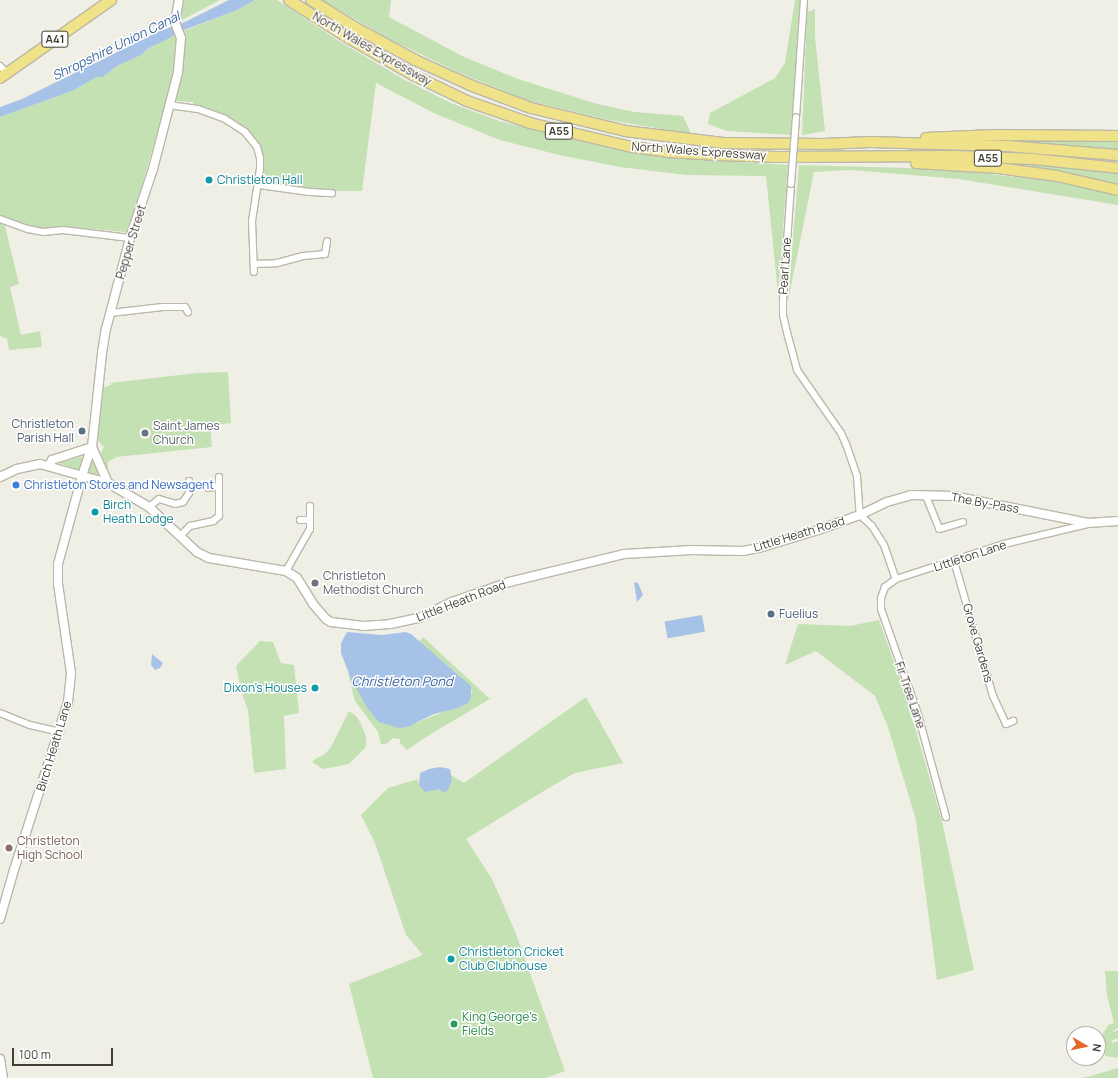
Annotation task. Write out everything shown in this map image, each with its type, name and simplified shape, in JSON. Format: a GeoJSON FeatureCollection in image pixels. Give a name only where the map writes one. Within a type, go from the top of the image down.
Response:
{"type":"FeatureCollection","features":[{"type":"Feature","properties":{"kind":"highway","name":"A41"},"geometry":{"type":"LineString","coordinates":[[2,72],[110,0]]}},
{"type":"Feature","properties":{"kind":"highway","name":"North Wales Expressway"},"geometry":{"type":"LineString","coordinates":[[290,0],[350,39],[413,75],[467,101],[537,125],[627,146],[667,152],[777,157],[955,156],[1033,159],[1118,168]]}},
{"type":"Feature","properties":{"kind":"highway","name":"North Wales Expressway"},"geometry":{"type":"LineString","coordinates":[[311,0],[356,28],[415,60],[470,85],[531,108],[582,122],[625,131],[723,143],[823,144],[870,142],[1007,146],[1118,155]]}},
{"type":"Feature","properties":{"kind":"highway"},"geometry":{"type":"LineString","coordinates":[[870,142],[996,135],[1118,136]]}},
{"type":"Feature","properties":{"kind":"highway"},"geometry":{"type":"LineString","coordinates":[[858,156],[902,162],[998,168],[1057,176],[1118,190]]}},
{"type":"Feature","properties":{"kind":"street","name":"Pepper Street"},"geometry":{"type":"LineString","coordinates":[[82,476],[91,448],[102,354],[110,313],[130,238],[153,169],[178,72],[181,43],[180,34],[175,22],[179,0]]}},
{"type":"Feature","properties":{"kind":"street","name":"Pearl Lane"},"geometry":{"type":"LineString","coordinates":[[804,0],[783,315],[797,370],[841,433],[846,444],[857,476],[860,515]]}},
{"type":"Feature","properties":{"kind":"street"},"geometry":{"type":"LineString","coordinates":[[169,105],[212,113],[235,124],[253,140],[260,158],[258,185],[252,221],[254,272]]}},
{"type":"Feature","properties":{"kind":"street"},"geometry":{"type":"LineString","coordinates":[[258,185],[310,192],[332,193]]}},
{"type":"Feature","properties":{"kind":"street"},"geometry":{"type":"LineString","coordinates":[[0,219],[28,229],[43,232],[62,230],[130,238]]}},
{"type":"Feature","properties":{"kind":"street"},"geometry":{"type":"LineString","coordinates":[[254,264],[277,263],[303,256],[325,254],[327,242]]}},
{"type":"Feature","properties":{"kind":"street"},"geometry":{"type":"LineString","coordinates":[[110,313],[162,307],[185,307],[188,312]]}},
{"type":"Feature","properties":{"kind":"street"},"geometry":{"type":"LineString","coordinates":[[49,465],[52,460],[91,448],[108,483]]}},
{"type":"Feature","properties":{"kind":"street"},"geometry":{"type":"LineString","coordinates":[[0,477],[18,469],[40,464],[49,465],[108,483],[149,507],[181,535],[197,552],[209,558],[286,571],[310,529],[310,506]]}},
{"type":"Feature","properties":{"kind":"street","name":"Birch Heath Lane"},"geometry":{"type":"LineString","coordinates":[[0,919],[18,857],[60,732],[68,702],[71,673],[58,584],[58,564],[82,476]]}},
{"type":"Feature","properties":{"kind":"street"},"geometry":{"type":"LineString","coordinates":[[181,535],[190,526],[213,521],[219,516],[219,477]]}},
{"type":"Feature","properties":{"kind":"street"},"geometry":{"type":"LineString","coordinates":[[149,507],[159,499],[175,504],[184,502],[189,493],[189,481]]}},
{"type":"Feature","properties":{"kind":"street"},"geometry":{"type":"LineString","coordinates":[[208,488],[219,486]]}},
{"type":"Feature","properties":{"kind":"street","name":"The By-Pass"},"geometry":{"type":"LineString","coordinates":[[860,515],[886,502],[910,495],[953,496],[1088,524]]}},
{"type":"Feature","properties":{"kind":"street"},"geometry":{"type":"LineString","coordinates":[[926,496],[939,529],[963,522]]}},
{"type":"Feature","properties":{"kind":"street"},"geometry":{"type":"LineString","coordinates":[[860,515],[872,526],[884,545],[896,579]]}},
{"type":"Feature","properties":{"kind":"street","name":"Little Heath Road"},"geometry":{"type":"LineString","coordinates":[[286,571],[296,578],[313,604],[326,619],[331,622],[363,626],[390,624],[420,618],[452,602],[509,582],[582,564],[644,552],[692,550],[724,552],[752,549],[818,530],[860,515]]}},
{"type":"Feature","properties":{"kind":"street"},"geometry":{"type":"LineString","coordinates":[[300,520],[310,520]]}},
{"type":"Feature","properties":{"kind":"street","name":"Littleton Lane"},"geometry":{"type":"LineString","coordinates":[[896,579],[1004,544],[1088,524],[1118,521]]}},
{"type":"Feature","properties":{"kind":"street","name":"Grove Gardens"},"geometry":{"type":"LineString","coordinates":[[954,561],[993,696],[1003,725],[1013,720]]}},
{"type":"Feature","properties":{"kind":"street","name":"Fir Tree Lane"},"geometry":{"type":"LineString","coordinates":[[896,579],[885,587],[881,598],[881,609],[917,711],[946,817]]}},
{"type":"Feature","properties":{"kind":"street"},"geometry":{"type":"LineString","coordinates":[[0,714],[30,725],[60,732]]}},
{"type":"Feature","properties":{"kind":"street"},"geometry":{"type":"LineString","coordinates":[[0,1059],[3,1078]]}},
{"type":"Feature","properties":{"kind":"green space"},"geometry":{"type":"Polygon","coordinates":[[[182,0],[220,0],[178,22],[182,0]]]}},
{"type":"Feature","properties":{"kind":"green space"},"geometry":{"type":"Polygon","coordinates":[[[255,0],[277,0],[342,43],[405,80],[451,103],[499,121],[587,143],[678,158],[788,165],[778,293],[766,176],[686,175],[620,167],[559,155],[500,140],[436,114],[376,83],[362,191],[310,191],[266,182],[263,179],[264,160],[261,148],[256,139],[244,127],[231,118],[206,107],[193,105],[193,102],[175,101],[185,34],[181,32],[235,11],[255,0]]]}},
{"type":"Feature","properties":{"kind":"green space"},"geometry":{"type":"Polygon","coordinates":[[[322,0],[391,0],[389,17],[464,57],[518,79],[597,104],[635,112],[683,116],[691,134],[609,120],[529,101],[462,74],[391,40],[322,0]]]}},
{"type":"Feature","properties":{"kind":"green space"},"geometry":{"type":"Polygon","coordinates":[[[795,0],[801,0],[791,135],[727,131],[708,124],[710,113],[775,78],[785,63],[795,0]]]}},
{"type":"Feature","properties":{"kind":"green space"},"geometry":{"type":"Polygon","coordinates":[[[815,9],[815,37],[825,131],[802,135],[807,12],[815,9]]]}},
{"type":"Feature","properties":{"kind":"green space"},"geometry":{"type":"Polygon","coordinates":[[[176,33],[173,77],[129,231],[125,232],[61,226],[41,228],[0,216],[0,117],[72,91],[97,77],[103,77],[117,66],[141,55],[149,48],[170,38],[176,33]]]}},
{"type":"Feature","properties":{"kind":"green space"},"geometry":{"type":"Polygon","coordinates":[[[998,138],[1118,141],[1118,150],[997,142],[998,138]]]}},
{"type":"Feature","properties":{"kind":"green space"},"geometry":{"type":"Polygon","coordinates":[[[989,162],[1025,163],[1118,172],[1118,185],[1086,177],[1019,166],[988,164],[989,162]]]}},
{"type":"Feature","properties":{"kind":"green space"},"geometry":{"type":"Polygon","coordinates":[[[799,165],[945,169],[1050,181],[1118,195],[1118,205],[959,179],[851,170],[814,172],[788,301],[799,165]]]}},
{"type":"Feature","properties":{"kind":"green space"},"geometry":{"type":"Polygon","coordinates":[[[0,223],[5,226],[19,284],[10,287],[21,335],[40,331],[42,347],[9,350],[7,339],[0,336],[0,223]]]}},
{"type":"Feature","properties":{"kind":"green space"},"geometry":{"type":"Polygon","coordinates":[[[228,372],[231,423],[210,426],[212,447],[116,457],[108,462],[108,472],[101,453],[104,447],[97,439],[102,388],[111,385],[110,383],[197,373],[228,372]]]}},
{"type":"Feature","properties":{"kind":"green space"},"geometry":{"type":"Polygon","coordinates":[[[84,456],[79,470],[59,463],[84,456]]]}},
{"type":"Feature","properties":{"kind":"green space"},"geometry":{"type":"Polygon","coordinates":[[[93,460],[99,472],[98,477],[89,475],[87,471],[89,464],[93,460]]]}},
{"type":"Feature","properties":{"kind":"green space"},"geometry":{"type":"Polygon","coordinates":[[[879,620],[906,696],[942,821],[974,970],[937,980],[916,820],[888,727],[875,696],[816,651],[785,665],[798,624],[850,626],[879,620]]]}},
{"type":"Feature","properties":{"kind":"green space"},"geometry":{"type":"Polygon","coordinates":[[[423,637],[490,699],[429,735],[407,750],[400,743],[400,739],[393,738],[386,744],[381,744],[378,732],[355,701],[348,672],[360,693],[416,723],[448,710],[458,708],[468,703],[471,698],[472,691],[460,676],[419,642],[423,637]]]}},
{"type":"Feature","properties":{"kind":"green space"},"geometry":{"type":"Polygon","coordinates":[[[260,641],[273,642],[281,663],[294,665],[299,713],[284,716],[286,769],[254,773],[248,710],[242,694],[236,666],[260,641]]]}},
{"type":"Feature","properties":{"kind":"green space"},"geometry":{"type":"Polygon","coordinates":[[[586,697],[623,763],[575,773],[466,839],[492,879],[515,931],[565,1071],[546,1078],[373,1078],[349,984],[423,955],[406,935],[375,843],[361,815],[388,788],[418,779],[419,785],[452,781],[451,775],[464,783],[586,697]]]}},
{"type":"Feature","properties":{"kind":"green space"},"geometry":{"type":"Polygon","coordinates":[[[349,711],[356,716],[360,722],[366,736],[366,747],[349,764],[323,769],[312,762],[325,754],[331,747],[349,711]]]}},
{"type":"Feature","properties":{"kind":"green space"},"geometry":{"type":"Polygon","coordinates":[[[1105,971],[1118,971],[1118,1028],[1113,1031],[1118,1030],[1118,1038],[1111,1041],[1112,1043],[1118,1041],[1118,1058],[1106,1056],[1106,1028],[1108,1025],[1114,1023],[1107,995],[1105,971]]]}},
{"type":"Feature","properties":{"kind":"green space"},"geometry":{"type":"Polygon","coordinates":[[[1118,1068],[1118,1078],[1083,1078],[1094,1075],[1118,1068]]]}},
{"type":"Feature","properties":{"kind":"water"},"geometry":{"type":"Polygon","coordinates":[[[229,0],[255,0],[235,11],[176,33],[170,38],[149,48],[141,55],[117,66],[103,77],[97,77],[72,91],[0,117],[0,107],[22,99],[160,31],[185,22],[229,0]]]}},
{"type":"Feature","properties":{"kind":"water"},"geometry":{"type":"Polygon","coordinates":[[[634,582],[638,583],[643,595],[637,602],[634,582]]]}},
{"type":"Feature","properties":{"kind":"water"},"geometry":{"type":"Polygon","coordinates":[[[702,615],[705,632],[668,638],[665,622],[702,615]]]}},
{"type":"Feature","properties":{"kind":"water","name":"Christleton Pond"},"geometry":{"type":"Polygon","coordinates":[[[347,632],[382,635],[406,632],[411,634],[471,686],[471,698],[468,703],[458,708],[434,714],[407,727],[399,728],[379,722],[368,709],[351,679],[341,653],[341,643],[347,632]]]}},
{"type":"Feature","properties":{"kind":"water"},"geometry":{"type":"Polygon","coordinates":[[[152,654],[163,663],[160,668],[155,670],[151,665],[152,654]]]}},
{"type":"Feature","properties":{"kind":"water"},"geometry":{"type":"Polygon","coordinates":[[[440,767],[450,769],[452,781],[447,791],[443,792],[439,789],[425,792],[419,785],[420,773],[429,769],[440,767]]]}},
{"type":"Feature","properties":{"kind":"place","name":"Christleton Hall"},"geometry":{"type":"Point","coordinates":[209,180]}},
{"type":"Feature","properties":{"kind":"place","name":"Christleton Parish Hall"},"geometry":{"type":"Point","coordinates":[82,431]}},
{"type":"Feature","properties":{"kind":"place","name":"Saint James Church"},"geometry":{"type":"Point","coordinates":[145,433]}},
{"type":"Feature","properties":{"kind":"place","name":"Christleton Stores and Newsagent"},"geometry":{"type":"Point","coordinates":[16,485]}},
{"type":"Feature","properties":{"kind":"place","name":"Birch Heath Lodge"},"geometry":{"type":"Point","coordinates":[95,512]}},
{"type":"Feature","properties":{"kind":"place","name":"Christleton Methodist Church"},"geometry":{"type":"Point","coordinates":[315,583]}},
{"type":"Feature","properties":{"kind":"place","name":"Fuelius"},"geometry":{"type":"Point","coordinates":[771,614]}},
{"type":"Feature","properties":{"kind":"place","name":"Dixon's Houses"},"geometry":{"type":"Point","coordinates":[315,688]}},
{"type":"Feature","properties":{"kind":"place","name":"Christleton High School"},"geometry":{"type":"Point","coordinates":[9,848]}},
{"type":"Feature","properties":{"kind":"place","name":"Christleton Cricket Club Clubhouse"},"geometry":{"type":"Point","coordinates":[451,959]}},
{"type":"Feature","properties":{"kind":"place","name":"King George's Fields"},"geometry":{"type":"Point","coordinates":[454,1024]}},
{"type":"Feature","properties":{"kind":"water label","name":"Shropshire Union Canal"},"geometry":{"type":"Point","coordinates":[116,46]}}]}
